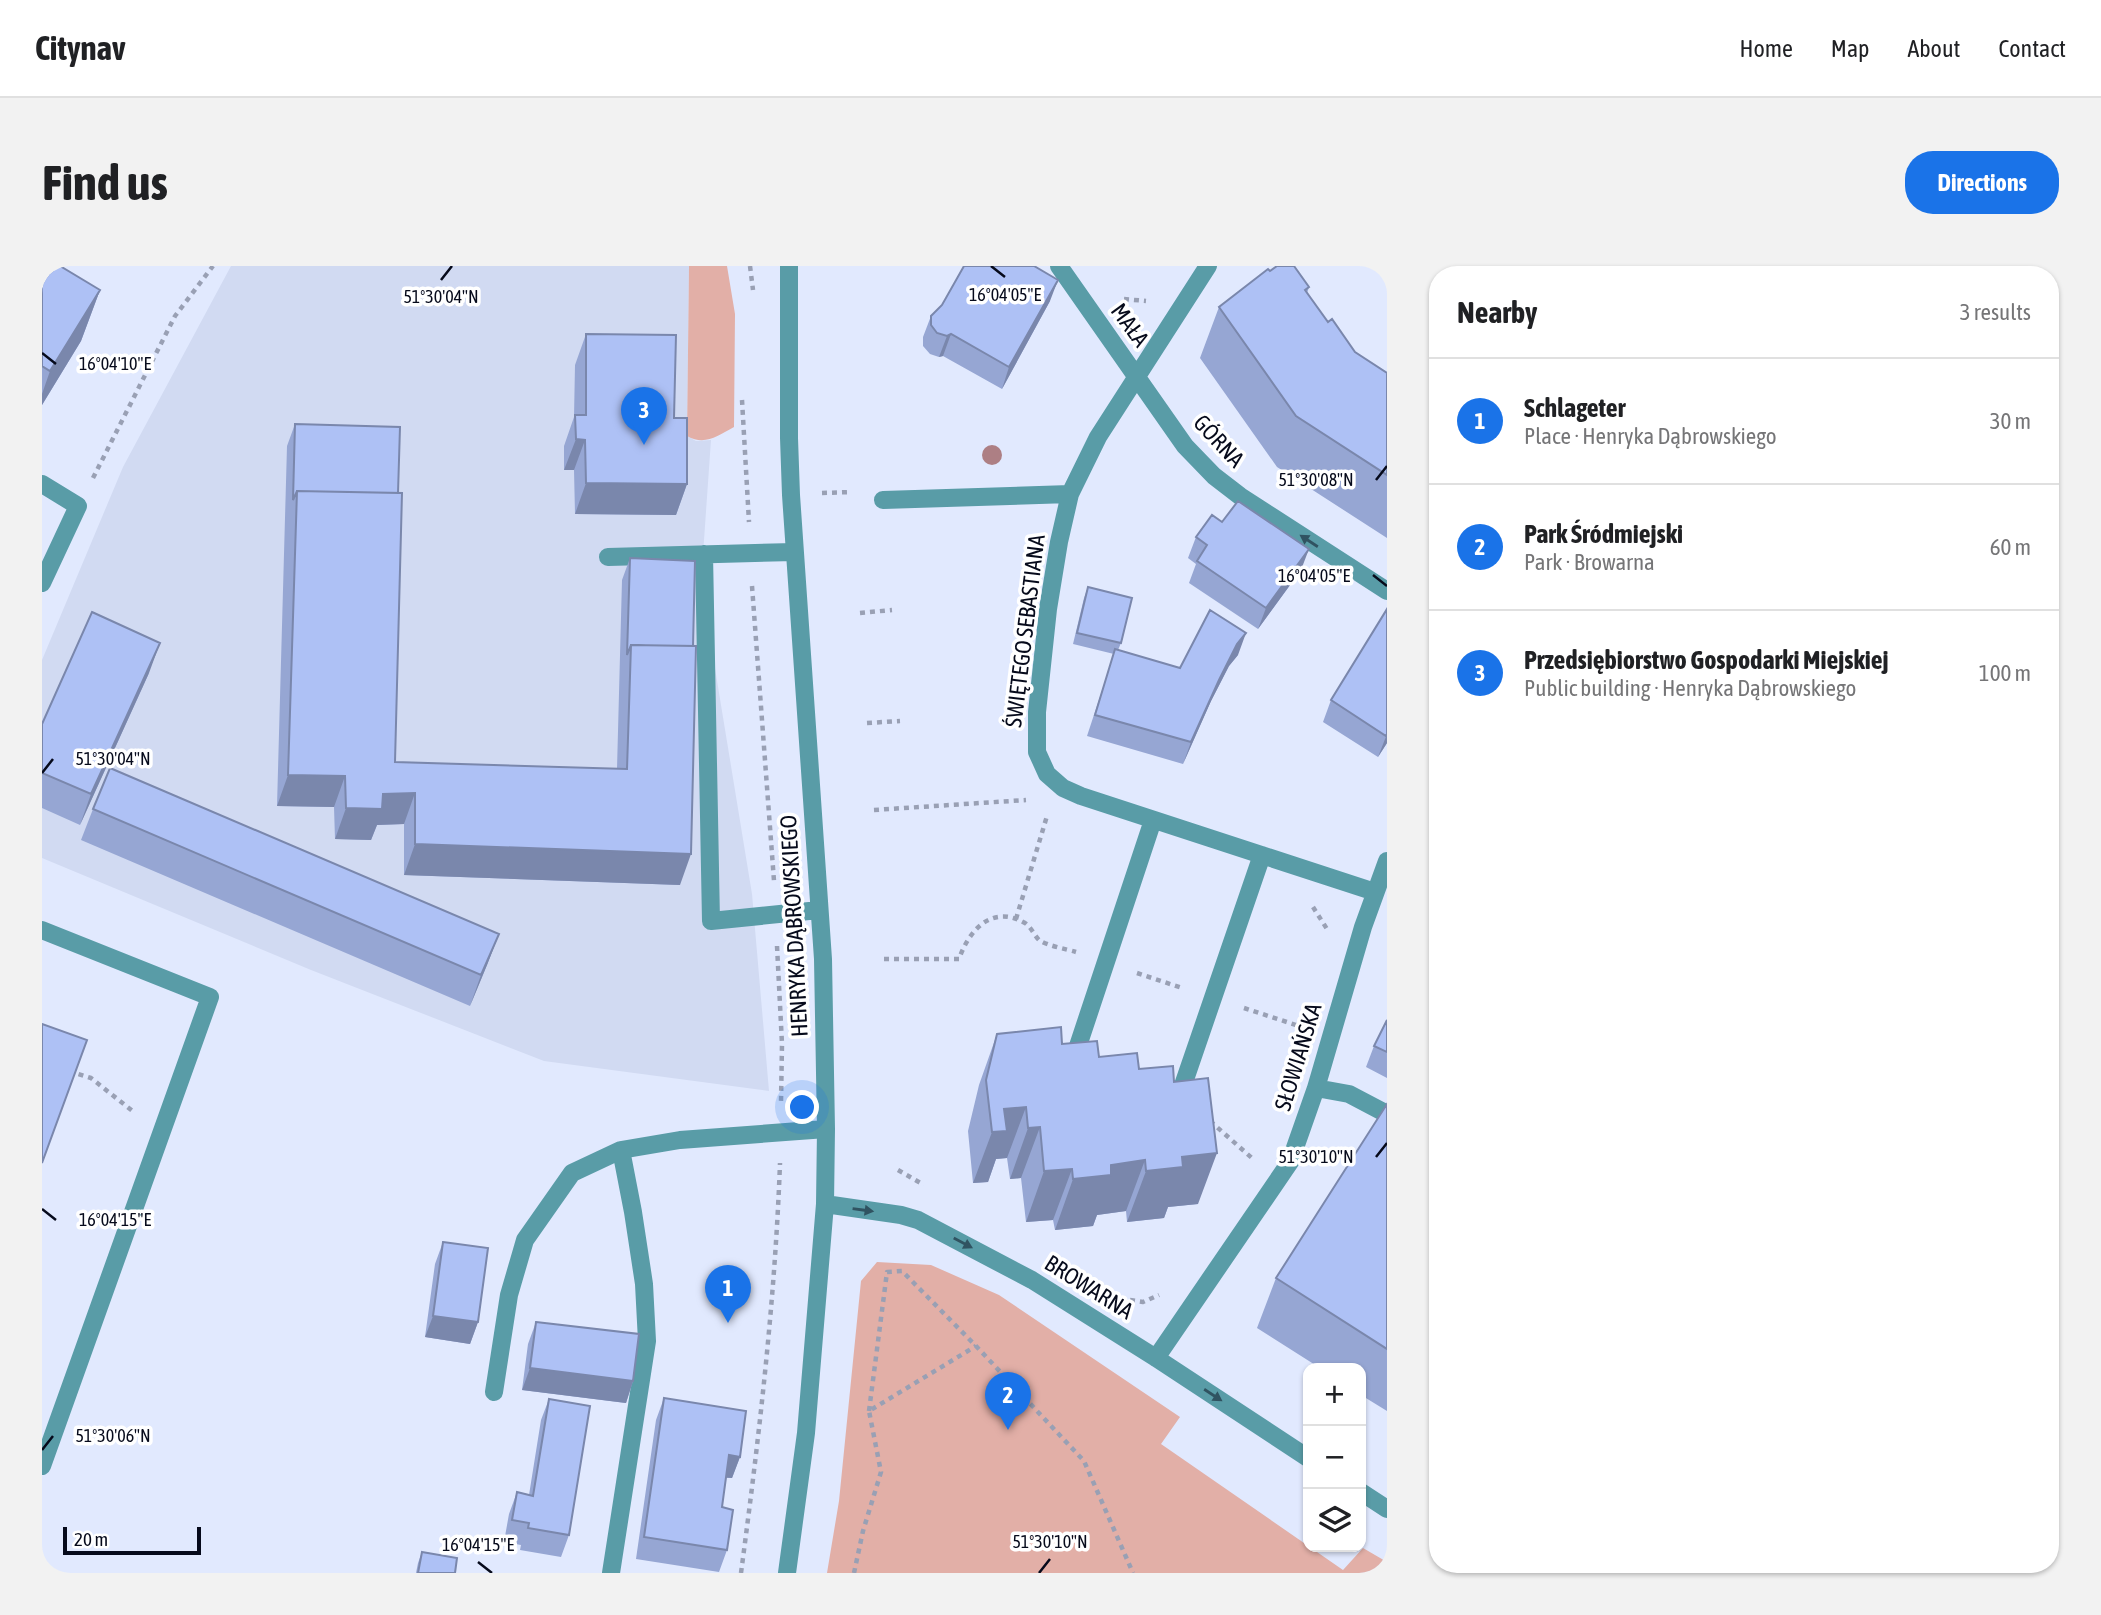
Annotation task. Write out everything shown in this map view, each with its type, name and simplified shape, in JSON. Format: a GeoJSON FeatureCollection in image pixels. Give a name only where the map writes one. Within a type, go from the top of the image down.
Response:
{"type":"FeatureCollection","features":[{"type":"Feature","properties":{"kind":"street","name":"MAŁA"},"geometry":{"type":"LineString","coordinates":[[1059,266],[1138,377]]}},
{"type":"Feature","properties":{"kind":"street","name":"ŚWIĘTEGO SEBASTIANA"},"geometry":{"type":"LineString","coordinates":[[1208,266],[1098,437],[1070,494],[1048,609],[1037,712],[1037,752],[1047,774],[1063,788],[1375,892]]}},
{"type":"Feature","properties":{"kind":"street","name":"HENRYKA DĄBROWSKIEGO"},"geometry":{"type":"LineString","coordinates":[[787,269],[789,438],[794,552],[823,959],[826,1129],[824,1205],[806,1433],[787,1573]]}},
{"type":"Feature","properties":{"kind":"street","name":"GÓRNA"},"geometry":{"type":"LineString","coordinates":[[1138,377],[1185,446],[1214,476],[1240,496],[1387,591]]}},
{"type":"Feature","properties":{"kind":"street"},"geometry":{"type":"LineString","coordinates":[[42,484],[78,506],[42,583]]}},
{"type":"Feature","properties":{"kind":"street"},"geometry":{"type":"LineString","coordinates":[[883,500],[1070,494]]}},
{"type":"Feature","properties":{"kind":"street"},"geometry":{"type":"LineString","coordinates":[[608,557],[794,552]]}},
{"type":"Feature","properties":{"kind":"street"},"geometry":{"type":"LineString","coordinates":[[704,554],[711,921],[819,910]]}},
{"type":"Feature","properties":{"kind":"street"},"geometry":{"type":"LineString","coordinates":[[1074,1058],[1153,820]]}},
{"type":"Feature","properties":{"kind":"street"},"geometry":{"type":"LineString","coordinates":[[1180,1094],[1262,855]]}},
{"type":"Feature","properties":{"kind":"street","name":"SŁOWIAŃSKA"},"geometry":{"type":"LineString","coordinates":[[1156,1358],[1290,1162],[1387,861]]}},
{"type":"Feature","properties":{"kind":"street"},"geometry":{"type":"LineString","coordinates":[[42,930],[210,996],[42,1466]]}},
{"type":"Feature","properties":{"kind":"street"},"geometry":{"type":"LineString","coordinates":[[1316,1088],[1349,1094],[1387,1114]]}},
{"type":"Feature","properties":{"kind":"street"},"geometry":{"type":"LineString","coordinates":[[494,1392],[509,1295],[525,1240],[572,1172],[621,1150],[680,1140],[826,1129]]}},
{"type":"Feature","properties":{"kind":"street"},"geometry":{"type":"LineString","coordinates":[[611,1573],[647,1341],[644,1284],[634,1212],[621,1150]]}},
{"type":"Feature","properties":{"kind":"street","name":"BROWARNA"},"geometry":{"type":"LineString","coordinates":[[824,1205],[918,1220],[1032,1280],[1303,1455]]}},
{"type":"Feature","properties":{"kind":"street"},"geometry":{"type":"LineString","coordinates":[[1366,1495],[1387,1509]]}},
{"type":"Feature","properties":{"kind":"path"},"geometry":{"type":"LineString","coordinates":[[78,506],[175,316],[213,266]]}},
{"type":"Feature","properties":{"kind":"path"},"geometry":{"type":"LineString","coordinates":[[1120,298],[1148,301]]}},
{"type":"Feature","properties":{"kind":"path"},"geometry":{"type":"LineString","coordinates":[[741,1573],[759,1440],[772,1308],[781,1132],[782,1044],[742,400]]}},
{"type":"Feature","properties":{"kind":"path"},"geometry":{"type":"LineString","coordinates":[[860,612],[892,610]]}},
{"type":"Feature","properties":{"kind":"path"},"geometry":{"type":"LineString","coordinates":[[867,723],[900,721]]}},
{"type":"Feature","properties":{"kind":"path"},"geometry":{"type":"LineString","coordinates":[[874,810],[1029,800]]}},
{"type":"Feature","properties":{"kind":"path"},"geometry":{"type":"LineString","coordinates":[[1016,919],[1048,815]]}},
{"type":"Feature","properties":{"kind":"path"},"geometry":{"type":"LineString","coordinates":[[67,1070],[91,1079],[135,1112],[131,1126]]}},
{"type":"Feature","properties":{"kind":"path"},"geometry":{"type":"LineString","coordinates":[[1180,1094],[1254,1160]]}},
{"type":"Feature","properties":{"kind":"path"},"geometry":{"type":"LineString","coordinates":[[853,1573],[881,1472],[869,1411],[887,1272],[902,1271],[1084,1461],[1133,1573]]}},
{"type":"Feature","properties":{"kind":"path"},"geometry":{"type":"LineString","coordinates":[[869,1411],[976,1346]]}},
{"type":"Feature","properties":{"kind":"shaded area"},"geometry":{"type":"Polygon","coordinates":[[[231,266],[689,266],[687,436],[696,441],[711,440],[701,583],[752,894],[769,1091],[544,1061],[311,970],[42,858],[42,660],[123,467],[231,266]]]}},
{"type":"Feature","properties":{"kind":"shaded area"},"geometry":{"type":"Polygon","coordinates":[[[689,266],[727,266],[735,314],[734,427],[705,440],[687,436],[689,266]]]}},
{"type":"Feature","properties":{"kind":"shaded area"},"geometry":{"type":"Polygon","coordinates":[[[877,1262],[931,1265],[999,1295],[1180,1417],[1161,1444],[1303,1542],[1303,1552],[1317,1552],[1343,1570],[1359,1552],[1366,1552],[1366,1550],[1387,1562],[1387,1573],[827,1573],[839,1501],[861,1281],[877,1262]]]}},
{"type":"Feature","properties":{"kind":"building"},"geometry":{"type":"Polygon","coordinates":[[[42,266],[60,266],[100,290],[50,371],[42,366],[42,266]]]}},
{"type":"Feature","properties":{"kind":"building"},"geometry":{"type":"Polygon","coordinates":[[[964,266],[1034,266],[1058,280],[1009,367],[951,334],[947,336],[937,333],[931,325],[931,316],[942,305],[964,266]]]}},
{"type":"Feature","properties":{"kind":"building"},"geometry":{"type":"Polygon","coordinates":[[[1277,266],[1294,266],[1309,287],[1305,290],[1328,322],[1332,319],[1355,352],[1387,373],[1387,475],[1296,416],[1219,307],[1268,269],[1270,271],[1277,266]]]}},
{"type":"Feature","properties":{"kind":"building"},"geometry":{"type":"Polygon","coordinates":[[[586,334],[676,335],[674,418],[687,418],[687,484],[586,483],[585,440],[576,439],[575,415],[586,415],[586,334]]]}},
{"type":"Feature","properties":{"kind":"building"},"geometry":{"type":"Polygon","coordinates":[[[295,424],[400,427],[398,493],[297,491],[293,500],[295,424]]]}},
{"type":"Feature","properties":{"kind":"building"},"geometry":{"type":"Polygon","coordinates":[[[297,491],[402,493],[395,762],[627,769],[631,645],[696,646],[691,854],[415,844],[415,793],[383,794],[382,809],[346,808],[345,776],[288,775],[297,491]]]}},
{"type":"Feature","properties":{"kind":"building"},"geometry":{"type":"Polygon","coordinates":[[[1238,501],[1309,549],[1266,608],[1197,561],[1207,545],[1196,537],[1212,515],[1222,522],[1238,501]]]}},
{"type":"Feature","properties":{"kind":"building"},"geometry":{"type":"Polygon","coordinates":[[[630,558],[695,561],[693,646],[631,645],[627,655],[630,558]]]}},
{"type":"Feature","properties":{"kind":"building"},"geometry":{"type":"Polygon","coordinates":[[[1088,587],[1132,598],[1121,643],[1077,633],[1088,587]]]}},
{"type":"Feature","properties":{"kind":"building"},"geometry":{"type":"Polygon","coordinates":[[[1387,609],[1387,734],[1386,736],[1331,700],[1387,609]]]}},
{"type":"Feature","properties":{"kind":"building"},"geometry":{"type":"Polygon","coordinates":[[[1210,610],[1246,633],[1237,644],[1191,742],[1095,715],[1115,649],[1180,668],[1210,610]]]}},
{"type":"Feature","properties":{"kind":"building"},"geometry":{"type":"Polygon","coordinates":[[[92,612],[160,643],[91,794],[42,773],[42,724],[92,612]]]}},
{"type":"Feature","properties":{"kind":"building"},"geometry":{"type":"Polygon","coordinates":[[[110,768],[499,934],[481,975],[93,809],[110,768]]]}},
{"type":"Feature","properties":{"kind":"building"},"geometry":{"type":"Polygon","coordinates":[[[1387,1020],[1387,1052],[1374,1046],[1387,1020]]]}},
{"type":"Feature","properties":{"kind":"building"},"geometry":{"type":"Polygon","coordinates":[[[42,1024],[87,1040],[42,1163],[42,1024]]]}},
{"type":"Feature","properties":{"kind":"building"},"geometry":{"type":"Polygon","coordinates":[[[1061,1027],[1062,1044],[1097,1041],[1099,1057],[1137,1053],[1139,1069],[1173,1066],[1174,1082],[1208,1078],[1217,1153],[1182,1157],[1183,1167],[1146,1171],[1145,1160],[1111,1165],[1111,1175],[1073,1179],[1072,1169],[1044,1171],[1040,1127],[1028,1128],[1026,1107],[1004,1109],[1007,1131],[992,1132],[986,1080],[997,1034],[1061,1027]]]}},
{"type":"Feature","properties":{"kind":"building"},"geometry":{"type":"Polygon","coordinates":[[[1387,1104],[1387,1349],[1276,1278],[1387,1104]]]}},
{"type":"Feature","properties":{"kind":"building"},"geometry":{"type":"Polygon","coordinates":[[[443,1242],[488,1248],[478,1322],[433,1316],[443,1242]]]}},
{"type":"Feature","properties":{"kind":"building"},"geometry":{"type":"Polygon","coordinates":[[[536,1322],[639,1334],[633,1381],[530,1368],[536,1322]]]}},
{"type":"Feature","properties":{"kind":"building"},"geometry":{"type":"Polygon","coordinates":[[[664,1398],[746,1411],[740,1457],[729,1455],[722,1507],[733,1510],[727,1550],[644,1537],[664,1398]]]}},
{"type":"Feature","properties":{"kind":"building"},"geometry":{"type":"Polygon","coordinates":[[[549,1399],[590,1406],[569,1535],[528,1528],[529,1523],[512,1520],[517,1492],[533,1496],[549,1399]]]}},
{"type":"Feature","properties":{"kind":"building"},"geometry":{"type":"Polygon","coordinates":[[[422,1552],[457,1558],[455,1573],[418,1573],[422,1552]]]}},
{"type":"Feature","properties":{"kind":"place","name":"Przedsiębiorstwo Gospodarki Miejskiej"},"geometry":{"type":"Point","coordinates":[644,445]}},
{"type":"Feature","properties":{"kind":"place","name":"Schlageter"},"geometry":{"type":"Point","coordinates":[728,1323]}},
{"type":"Feature","properties":{"kind":"place","name":"Park Śródmiejski"},"geometry":{"type":"Point","coordinates":[1008,1430]}}]}
